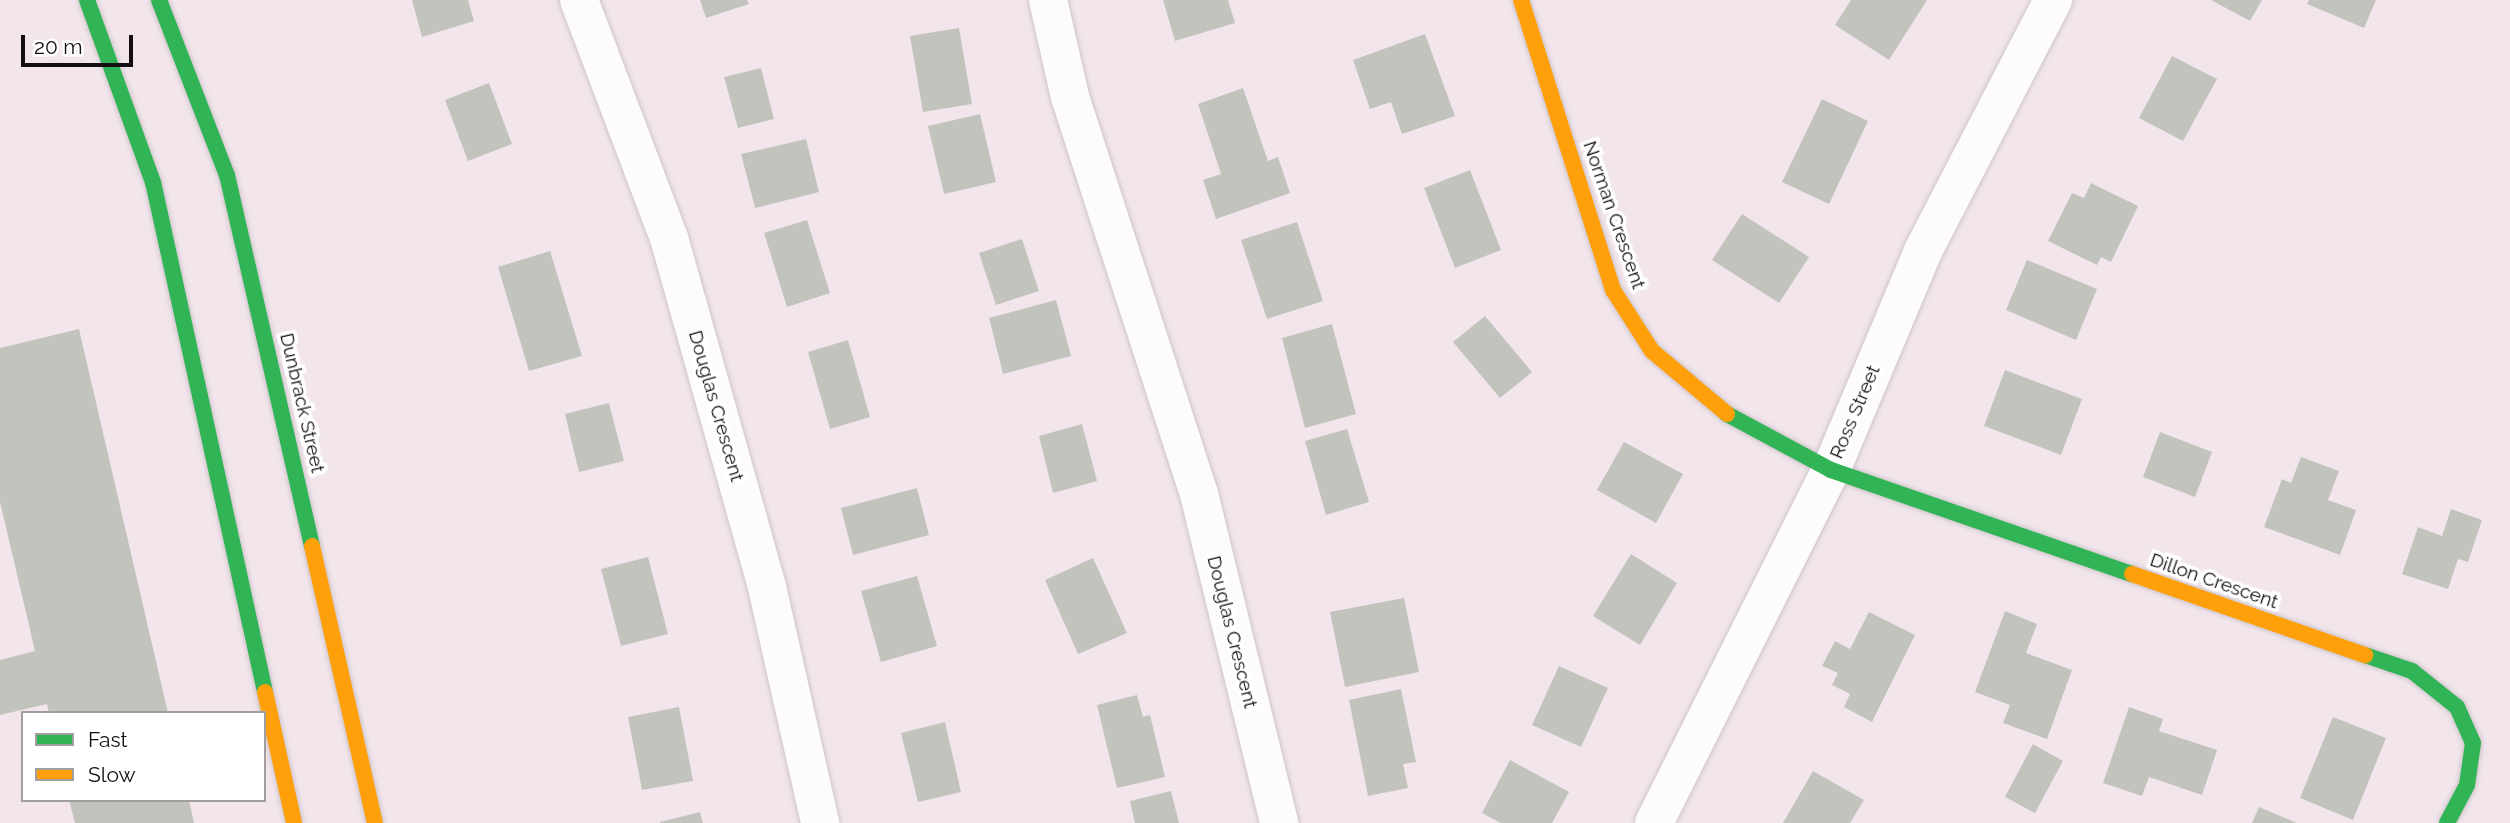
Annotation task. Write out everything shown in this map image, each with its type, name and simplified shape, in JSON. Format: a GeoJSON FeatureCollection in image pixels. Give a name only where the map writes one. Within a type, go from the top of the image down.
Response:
{"type":"FeatureCollection","features":[{"type":"Feature","properties":{"kind":"main road"},"geometry":{"type":"LineString","coordinates":[[87,0],[153,182],[294,823]]}},
{"type":"Feature","properties":{"kind":"main road","name":"Dunbrack Street"},"geometry":{"type":"LineString","coordinates":[[159,0],[226,175],[375,823]]}},
{"type":"Feature","properties":{"kind":"main road","name":"Norman Crescent"},"geometry":{"type":"LineString","coordinates":[[1521,0],[1613,290],[1652,351],[1725,413],[1831,470]]}},
{"type":"Feature","properties":{"kind":"main road","name":"Dillon Crescent"},"geometry":{"type":"LineString","coordinates":[[1831,470],[2412,671],[2457,707],[2473,743],[2467,785],[2447,823]]}},
{"type":"Feature","properties":{"kind":"street","name":"Douglas Crescent"},"geometry":{"type":"LineString","coordinates":[[579,0],[669,238],[767,587],[820,823]]}},
{"type":"Feature","properties":{"kind":"street","name":"Douglas Crescent"},"geometry":{"type":"LineString","coordinates":[[1048,0],[1070,97],[1199,494],[1279,823]]}},
{"type":"Feature","properties":{"kind":"street","name":"Ross Street"},"geometry":{"type":"LineString","coordinates":[[1654,823],[1831,470],[1923,251],[2053,0]]}},
{"type":"Feature","properties":{"kind":"building"},"geometry":{"type":"Polygon","coordinates":[[[412,0],[468,0],[474,21],[422,37],[412,0]]]}},
{"type":"Feature","properties":{"kind":"building"},"geometry":{"type":"Polygon","coordinates":[[[700,0],[747,0],[749,4],[706,18],[700,0]]]}},
{"type":"Feature","properties":{"kind":"building"},"geometry":{"type":"Polygon","coordinates":[[[1163,0],[1228,0],[1235,23],[1175,41],[1163,0]]]}},
{"type":"Feature","properties":{"kind":"building"},"geometry":{"type":"Polygon","coordinates":[[[1851,0],[1927,0],[1889,60],[1835,25],[1851,0]]]}},
{"type":"Feature","properties":{"kind":"building"},"geometry":{"type":"Polygon","coordinates":[[[2211,0],[2262,0],[2250,21],[2211,0]]]}},
{"type":"Feature","properties":{"kind":"building"},"geometry":{"type":"Polygon","coordinates":[[[2309,0],[2376,0],[2364,28],[2307,4],[2309,0]]]}},
{"type":"Feature","properties":{"kind":"building"},"geometry":{"type":"Polygon","coordinates":[[[959,28],[972,104],[923,112],[910,36],[959,28]]]}},
{"type":"Feature","properties":{"kind":"building"},"geometry":{"type":"Polygon","coordinates":[[[1425,34],[1455,116],[1402,134],[1391,102],[1370,109],[1353,60],[1425,34]]]}},
{"type":"Feature","properties":{"kind":"building"},"geometry":{"type":"Polygon","coordinates":[[[2172,56],[2217,79],[2183,141],[2139,118],[2172,56]]]}},
{"type":"Feature","properties":{"kind":"building"},"geometry":{"type":"Polygon","coordinates":[[[761,68],[774,119],[738,128],[724,77],[761,68]]]}},
{"type":"Feature","properties":{"kind":"building"},"geometry":{"type":"Polygon","coordinates":[[[489,83],[512,144],[468,161],[445,100],[489,83]]]}},
{"type":"Feature","properties":{"kind":"building"},"geometry":{"type":"Polygon","coordinates":[[[1243,88],[1268,161],[1278,157],[1290,193],[1216,219],[1203,180],[1221,174],[1198,104],[1243,88]]]}},
{"type":"Feature","properties":{"kind":"building"},"geometry":{"type":"Polygon","coordinates":[[[1822,99],[1868,121],[1829,204],[1782,182],[1822,99]]]}},
{"type":"Feature","properties":{"kind":"building"},"geometry":{"type":"Polygon","coordinates":[[[980,114],[996,182],[944,194],[928,126],[980,114]]]}},
{"type":"Feature","properties":{"kind":"building"},"geometry":{"type":"Polygon","coordinates":[[[806,139],[819,192],[755,208],[741,154],[806,139]]]}},
{"type":"Feature","properties":{"kind":"building"},"geometry":{"type":"Polygon","coordinates":[[[1470,170],[1501,250],[1455,268],[1424,188],[1470,170]]]}},
{"type":"Feature","properties":{"kind":"building"},"geometry":{"type":"Polygon","coordinates":[[[2091,183],[2138,206],[2111,262],[2101,257],[2097,265],[2048,241],[2072,193],[2084,198],[2091,183]]]}},
{"type":"Feature","properties":{"kind":"building"},"geometry":{"type":"Polygon","coordinates":[[[1742,214],[1809,257],[1779,303],[1712,260],[1742,214]]]}},
{"type":"Feature","properties":{"kind":"building"},"geometry":{"type":"Polygon","coordinates":[[[807,220],[830,293],[787,307],[764,233],[807,220]]]}},
{"type":"Feature","properties":{"kind":"building"},"geometry":{"type":"Polygon","coordinates":[[[1297,222],[1323,301],[1267,319],[1241,240],[1297,222]]]}},
{"type":"Feature","properties":{"kind":"building"},"geometry":{"type":"Polygon","coordinates":[[[1022,239],[1039,291],[996,305],[979,253],[1022,239]]]}},
{"type":"Feature","properties":{"kind":"building"},"geometry":{"type":"Polygon","coordinates":[[[550,251],[582,356],[529,371],[498,267],[550,251]]]}},
{"type":"Feature","properties":{"kind":"building"},"geometry":{"type":"Polygon","coordinates":[[[2027,260],[2097,289],[2076,340],[2006,310],[2027,260]]]}},
{"type":"Feature","properties":{"kind":"building"},"geometry":{"type":"Polygon","coordinates":[[[1056,300],[1071,356],[1003,374],[989,318],[1056,300]]]}},
{"type":"Feature","properties":{"kind":"building"},"geometry":{"type":"Polygon","coordinates":[[[1485,316],[1532,372],[1500,398],[1453,342],[1485,316]]]}},
{"type":"Feature","properties":{"kind":"building"},"geometry":{"type":"Polygon","coordinates":[[[1332,324],[1356,414],[1305,428],[1282,338],[1332,324]]]}},
{"type":"Feature","properties":{"kind":"building"},"geometry":{"type":"Polygon","coordinates":[[[79,329],[168,711],[49,711],[47,704],[0,715],[0,660],[35,651],[0,502],[0,348],[79,329]]]}},
{"type":"Feature","properties":{"kind":"building"},"geometry":{"type":"Polygon","coordinates":[[[848,340],[870,417],[830,429],[808,352],[848,340]]]}},
{"type":"Feature","properties":{"kind":"building"},"geometry":{"type":"Polygon","coordinates":[[[2005,370],[2082,399],[2061,455],[1984,426],[2005,370]]]}},
{"type":"Feature","properties":{"kind":"building"},"geometry":{"type":"Polygon","coordinates":[[[609,403],[624,461],[579,472],[565,414],[609,403]]]}},
{"type":"Feature","properties":{"kind":"building"},"geometry":{"type":"Polygon","coordinates":[[[1082,424],[1097,481],[1053,493],[1039,436],[1082,424]]]}},
{"type":"Feature","properties":{"kind":"building"},"geometry":{"type":"Polygon","coordinates":[[[1347,429],[1369,502],[1326,515],[1305,441],[1347,429]]]}},
{"type":"Feature","properties":{"kind":"building"},"geometry":{"type":"Polygon","coordinates":[[[2160,432],[2212,452],[2195,497],[2143,477],[2160,432]]]}},
{"type":"Feature","properties":{"kind":"building"},"geometry":{"type":"Polygon","coordinates":[[[1624,442],[1683,474],[1656,523],[1597,490],[1624,442]]]}},
{"type":"Feature","properties":{"kind":"building"},"geometry":{"type":"Polygon","coordinates":[[[2301,457],[2339,471],[2328,500],[2356,510],[2340,555],[2264,527],[2282,479],[2291,483],[2301,457]]]}},
{"type":"Feature","properties":{"kind":"building"},"geometry":{"type":"Polygon","coordinates":[[[917,488],[929,535],[853,555],[841,508],[917,488]]]}},
{"type":"Feature","properties":{"kind":"building"},"geometry":{"type":"Polygon","coordinates":[[[2451,509],[2482,520],[2468,562],[2458,559],[2448,589],[2402,574],[2418,527],[2442,536],[2451,509]]]}},
{"type":"Feature","properties":{"kind":"building"},"geometry":{"type":"Polygon","coordinates":[[[1631,554],[1677,583],[1640,645],[1593,616],[1631,554]]]}},
{"type":"Feature","properties":{"kind":"building"},"geometry":{"type":"Polygon","coordinates":[[[648,557],[668,634],[621,646],[601,569],[648,557]]]}},
{"type":"Feature","properties":{"kind":"building"},"geometry":{"type":"Polygon","coordinates":[[[1093,558],[1127,633],[1078,654],[1045,580],[1093,558]]]}},
{"type":"Feature","properties":{"kind":"building"},"geometry":{"type":"Polygon","coordinates":[[[917,576],[937,646],[881,662],[861,591],[917,576]]]}},
{"type":"Feature","properties":{"kind":"building"},"geometry":{"type":"Polygon","coordinates":[[[1404,598],[1419,672],[1345,687],[1330,612],[1404,598]]]}},
{"type":"Feature","properties":{"kind":"building"},"geometry":{"type":"Polygon","coordinates":[[[2005,611],[2037,624],[2026,653],[2072,670],[2047,739],[2003,723],[2010,705],[1975,692],[2005,611]]]}},
{"type":"Feature","properties":{"kind":"building"},"geometry":{"type":"Polygon","coordinates":[[[1869,612],[1915,635],[1872,722],[1844,707],[1850,694],[1832,685],[1838,673],[1822,666],[1835,641],[1850,649],[1869,612]]]}},
{"type":"Feature","properties":{"kind":"building"},"geometry":{"type":"Polygon","coordinates":[[[1559,666],[1608,688],[1581,747],[1532,725],[1559,666]]]}},
{"type":"Feature","properties":{"kind":"building"},"geometry":{"type":"Polygon","coordinates":[[[1401,689],[1416,762],[1403,764],[1408,788],[1368,796],[1349,700],[1401,689]]]}},
{"type":"Feature","properties":{"kind":"building"},"geometry":{"type":"Polygon","coordinates":[[[1137,695],[1143,717],[1150,715],[1165,777],[1117,788],[1097,705],[1137,695]]]}},
{"type":"Feature","properties":{"kind":"building"},"geometry":{"type":"Polygon","coordinates":[[[679,707],[693,781],[642,790],[628,717],[679,707]]]}},
{"type":"Feature","properties":{"kind":"building"},"geometry":{"type":"Polygon","coordinates":[[[2129,707],[2163,719],[2159,731],[2217,750],[2202,795],[2149,777],[2142,796],[2103,783],[2129,707]]]}},
{"type":"Feature","properties":{"kind":"building"},"geometry":{"type":"Polygon","coordinates":[[[2333,717],[2386,738],[2353,820],[2300,798],[2333,717]]]}},
{"type":"Feature","properties":{"kind":"building"},"geometry":{"type":"Polygon","coordinates":[[[945,722],[961,792],[918,802],[901,733],[945,722]]]}},
{"type":"Feature","properties":{"kind":"building"},"geometry":{"type":"Polygon","coordinates":[[[2033,744],[2063,761],[2035,813],[2005,797],[2033,744]]]}},
{"type":"Feature","properties":{"kind":"building"},"geometry":{"type":"Polygon","coordinates":[[[1510,760],[1569,792],[1552,823],[1501,823],[1482,813],[1510,760]]]}},
{"type":"Feature","properties":{"kind":"building"},"geometry":{"type":"Polygon","coordinates":[[[1813,771],[1864,800],[1850,823],[1783,823],[1813,771]]]}},
{"type":"Feature","properties":{"kind":"building"},"geometry":{"type":"Polygon","coordinates":[[[1171,791],[1179,823],[1135,823],[1130,801],[1171,791]]]}},
{"type":"Feature","properties":{"kind":"building"},"geometry":{"type":"Polygon","coordinates":[[[70,802],[189,802],[194,823],[75,823],[70,802]]]}},
{"type":"Feature","properties":{"kind":"building"},"geometry":{"type":"Polygon","coordinates":[[[2259,807],[2297,823],[2252,823],[2259,807]]]}},
{"type":"Feature","properties":{"kind":"building"},"geometry":{"type":"Polygon","coordinates":[[[700,812],[703,823],[660,823],[660,822],[700,812]]]}},
{"type":"Feature","properties":{"kind":"traffic: fast"},"geometry":{"type":"LineString","coordinates":[[87,0],[153,182],[265,692]]}},
{"type":"Feature","properties":{"kind":"traffic: fast"},"geometry":{"type":"LineString","coordinates":[[159,0],[227,175],[312,546]]}},
{"type":"Feature","properties":{"kind":"traffic: fast"},"geometry":{"type":"LineString","coordinates":[[1727,414],[1831,470],[2132,574]]}},
{"type":"Feature","properties":{"kind":"traffic: fast"},"geometry":{"type":"LineString","coordinates":[[2365,655],[2412,671],[2457,707],[2473,743],[2467,785],[2447,823]]}},
{"type":"Feature","properties":{"kind":"traffic: slow"},"geometry":{"type":"LineString","coordinates":[[1521,0],[1613,290],[1652,351],[1727,414]]}},
{"type":"Feature","properties":{"kind":"traffic: slow"},"geometry":{"type":"LineString","coordinates":[[312,546],[375,823]]}},
{"type":"Feature","properties":{"kind":"traffic: slow"},"geometry":{"type":"LineString","coordinates":[[2132,574],[2365,655]]}},
{"type":"Feature","properties":{"kind":"traffic: slow"},"geometry":{"type":"LineString","coordinates":[[265,692],[294,823]]}}]}
